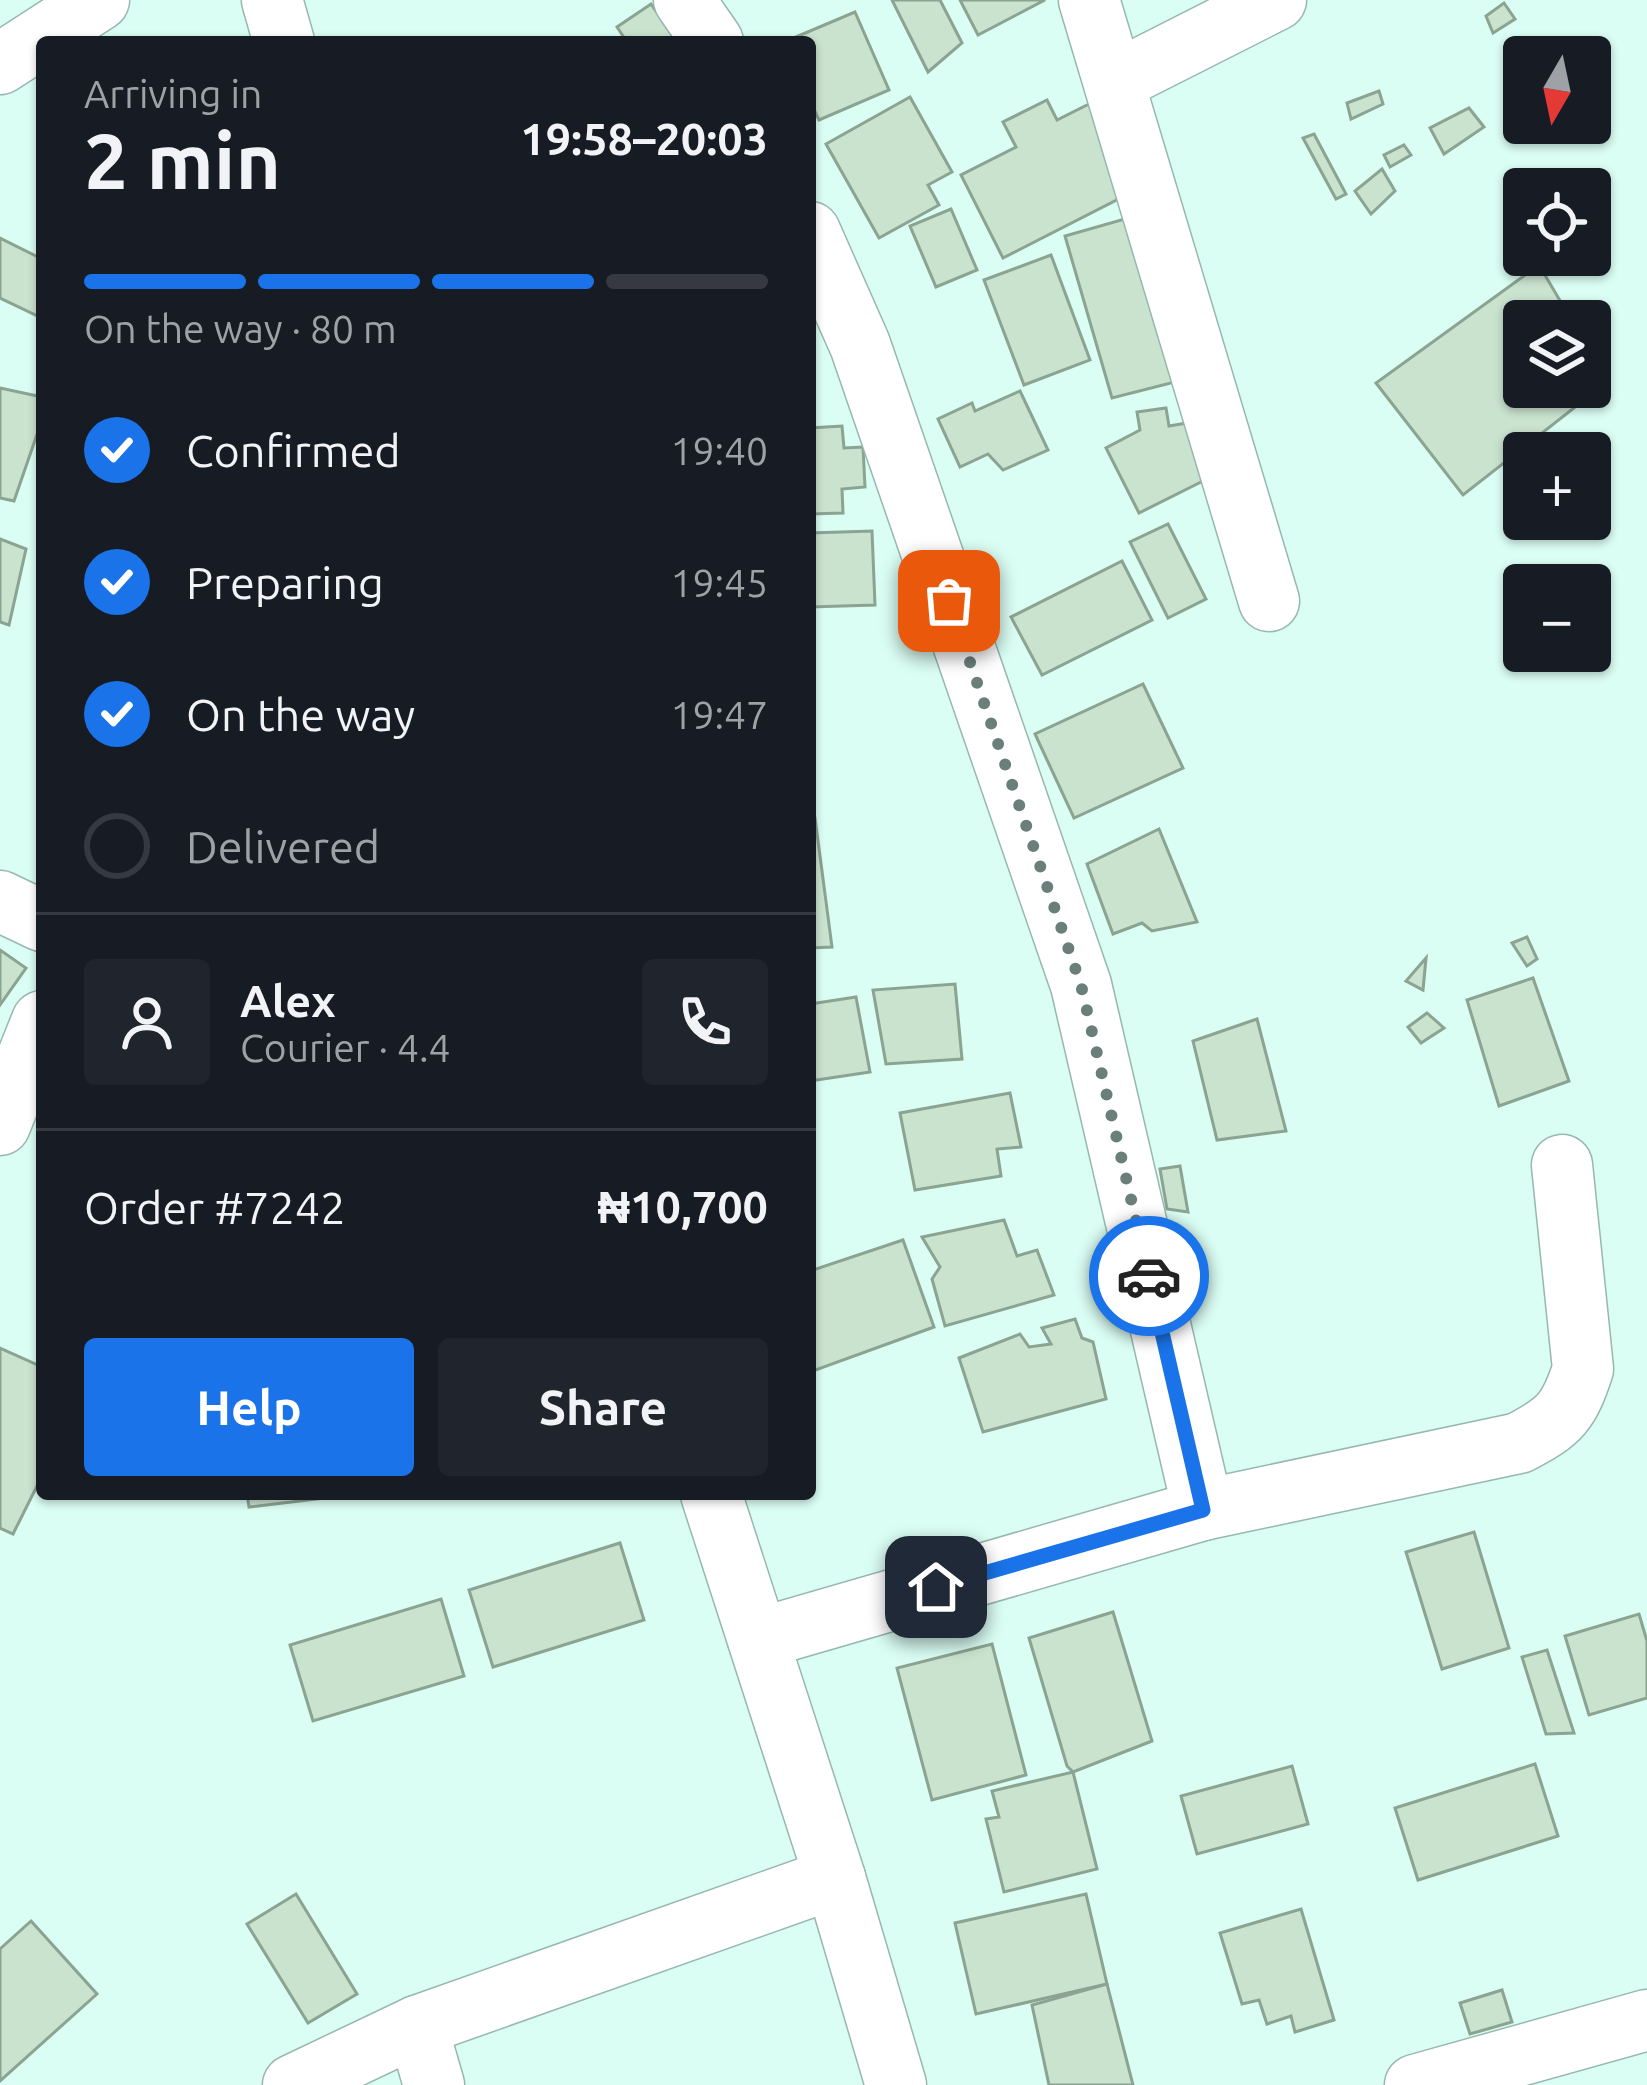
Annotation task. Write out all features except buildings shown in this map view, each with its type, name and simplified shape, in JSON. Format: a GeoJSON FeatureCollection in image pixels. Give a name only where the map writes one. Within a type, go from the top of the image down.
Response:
{"type":"FeatureCollection","features":[{"type":"Feature","properties":{"kind":"street"},"geometry":{"type":"LineString","coordinates":[[43,36],[99,0]]}},
{"type":"Feature","properties":{"kind":"street"},"geometry":{"type":"LineString","coordinates":[[272,0],[282,36]]}},
{"type":"Feature","properties":{"kind":"street"},"geometry":{"type":"LineString","coordinates":[[685,0],[709,36]]}},
{"type":"Feature","properties":{"kind":"street"},"geometry":{"type":"LineString","coordinates":[[1090,0],[1268,601]]}},
{"type":"Feature","properties":{"kind":"street"},"geometry":{"type":"LineString","coordinates":[[1117,81],[1276,0]]}},
{"type":"Feature","properties":{"kind":"street"},"geometry":{"type":"LineString","coordinates":[[0,64],[36,41]]}},
{"type":"Feature","properties":{"kind":"street"},"geometry":{"type":"LineString","coordinates":[[816,246],[860,345],[1081,985],[1203,1510]]}},
{"type":"Feature","properties":{"kind":"street"},"geometry":{"type":"LineString","coordinates":[[0,901],[36,918]]}},
{"type":"Feature","properties":{"kind":"street"},"geometry":{"type":"LineString","coordinates":[[0,1125],[36,1036]]}},
{"type":"Feature","properties":{"kind":"street"},"geometry":{"type":"LineString","coordinates":[[758,1639],[1203,1510],[1520,1442],[1555,1425],[1573,1400],[1583,1369],[1562,1165]]}},
{"type":"Feature","properties":{"kind":"street"},"geometry":{"type":"LineString","coordinates":[[713,1500],[835,1878],[896,2085]]}},
{"type":"Feature","properties":{"kind":"street"},"geometry":{"type":"LineString","coordinates":[[293,2085],[417,2026],[835,1878]]}},
{"type":"Feature","properties":{"kind":"street"},"geometry":{"type":"LineString","coordinates":[[1415,2085],[1647,2020]]}},
{"type":"Feature","properties":{"kind":"street"},"geometry":{"type":"LineString","coordinates":[[417,2026],[434,2085]]}},
{"type":"Feature","properties":{"kind":"way so far"},"geometry":{"type":"LineString","coordinates":[[949,601],[1081,985],[1149,1276]]}},
{"type":"Feature","properties":{"kind":"route"},"geometry":{"type":"LineString","coordinates":[[936,1587],[1203,1510],[1149,1276]]}}]}
